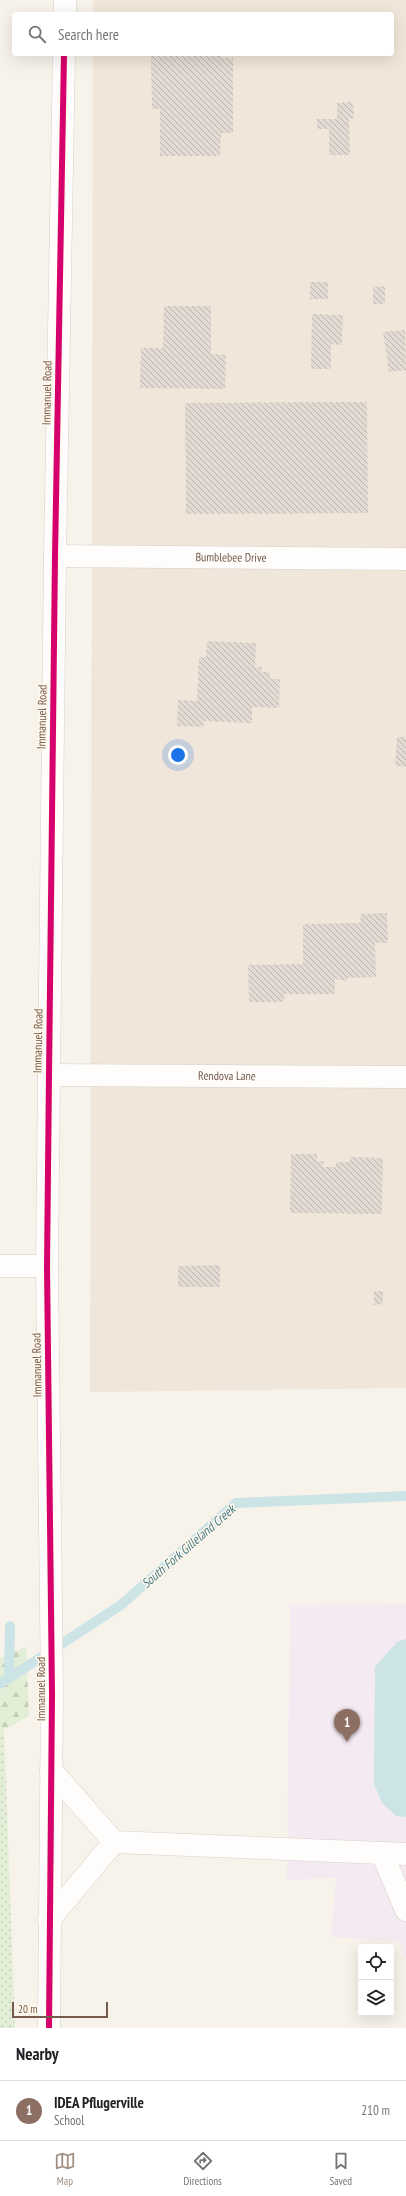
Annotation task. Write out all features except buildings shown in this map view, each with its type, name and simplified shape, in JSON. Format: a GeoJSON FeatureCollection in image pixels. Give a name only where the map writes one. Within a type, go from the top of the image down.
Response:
{"type":"FeatureCollection","features":[{"type":"Feature","properties":{"kind":"street"},"geometry":{"type":"LineString","coordinates":[[65,12],[66,0]]}},
{"type":"Feature","properties":{"kind":"street","name":"Immanuel Road"},"geometry":{"type":"LineString","coordinates":[[49,2028],[52,1694],[47,1266],[55,556],[64,56]]}},
{"type":"Feature","properties":{"kind":"street","name":"Bumblebee Drive"},"geometry":{"type":"LineString","coordinates":[[55,556],[406,559]]}},
{"type":"Feature","properties":{"kind":"street","name":"Rendova Lane"},"geometry":{"type":"LineString","coordinates":[[49,1075],[406,1077]]}},
{"type":"Feature","properties":{"kind":"street"},"geometry":{"type":"LineString","coordinates":[[0,1266],[47,1266]]}},
{"type":"Feature","properties":{"kind":"street"},"geometry":{"type":"LineString","coordinates":[[51,1770],[114,1842],[406,1854]]}},
{"type":"Feature","properties":{"kind":"street"},"geometry":{"type":"LineString","coordinates":[[49,1920],[114,1842]]}},
{"type":"Feature","properties":{"kind":"street"},"geometry":{"type":"LineString","coordinates":[[382,1853],[406,1910]]}},
{"type":"Feature","properties":{"kind":"shaded area"},"geometry":{"type":"Polygon","coordinates":[[[93,0],[406,0],[406,1388],[90,1392],[93,56],[394,56],[394,12],[93,12],[93,0]]]}},
{"type":"Feature","properties":{"kind":"shaded area"},"geometry":{"type":"Polygon","coordinates":[[[406,1604],[406,1958],[398,1941],[331,1937],[336,1878],[287,1880],[290,1605],[406,1604]]]}},
{"type":"Feature","properties":{"kind":"green space"},"geometry":{"type":"Polygon","coordinates":[[[26,1647],[29,1716],[0,1732],[0,1658],[26,1647]]]}},
{"type":"Feature","properties":{"kind":"green space"},"geometry":{"type":"Polygon","coordinates":[[[4,1730],[15,2028],[0,2028],[0,1732],[4,1730]]]}},
{"type":"Feature","properties":{"kind":"water"},"geometry":{"type":"Polygon","coordinates":[[[406,1639],[406,1817],[396,1816],[382,1803],[374,1784],[375,1667],[397,1642],[406,1639]]]}},
{"type":"Feature","properties":{"kind":"waterway","name":"South Fork Gilleland Creek"},"geometry":{"type":"LineString","coordinates":[[0,1684],[121,1605],[236,1503],[406,1496]]}},
{"type":"Feature","properties":{"kind":"waterway"},"geometry":{"type":"LineString","coordinates":[[9,1678],[10,1626]]}},
{"type":"Feature","properties":{"kind":"cycle path"},"geometry":{"type":"LineString","coordinates":[[49,2028],[52,1694],[47,1266],[55,556],[64,56]]}},
{"type":"Feature","properties":{"kind":"place","name":"IDEA Pflugerville"},"geometry":{"type":"Point","coordinates":[347,1742]}}]}
